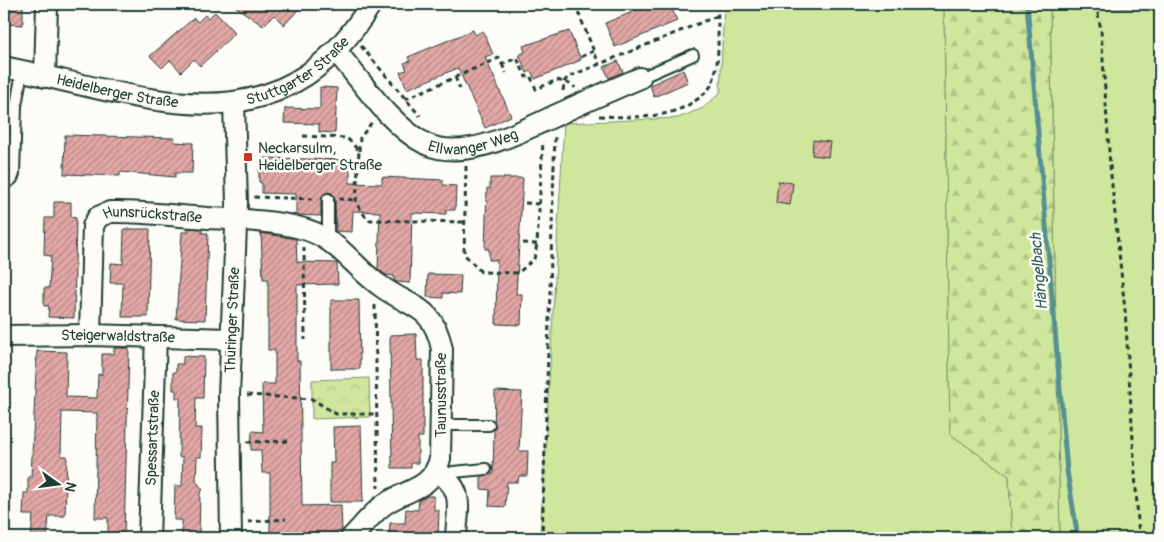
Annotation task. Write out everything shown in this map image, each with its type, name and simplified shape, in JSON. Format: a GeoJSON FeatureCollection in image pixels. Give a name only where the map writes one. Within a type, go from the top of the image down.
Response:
{"type":"FeatureCollection","features":[{"type":"Feature","properties":{"kind":"street"},"geometry":{"type":"LineString","coordinates":[[45,76],[47,4]]}},
{"type":"Feature","properties":{"kind":"street","name":"Stuttgarter Straße"},"geometry":{"type":"LineString","coordinates":[[234,103],[263,96],[291,86],[320,67],[336,51],[372,4]]}},
{"type":"Feature","properties":{"kind":"street","name":"Ellwanger Weg"},"geometry":{"type":"LineString","coordinates":[[336,51],[384,108],[409,133],[426,144],[456,150],[508,136],[640,78]]}},
{"type":"Feature","properties":{"kind":"street","name":"Heidelberger Straße"},"geometry":{"type":"LineString","coordinates":[[13,69],[95,89],[163,101],[234,103]]}},
{"type":"Feature","properties":{"kind":"street","name":"Thüringer Straße"},"geometry":{"type":"LineString","coordinates":[[230,531],[229,395],[237,220],[234,103]]}},
{"type":"Feature","properties":{"kind":"street","name":"Hunsrückstraße"},"geometry":{"type":"LineString","coordinates":[[90,335],[93,226],[98,218],[104,214],[120,212],[237,220]]}},
{"type":"Feature","properties":{"kind":"street","name":"Taunusstraße"},"geometry":{"type":"LineString","coordinates":[[237,220],[304,229],[328,240],[339,247],[374,282],[422,309],[438,333],[442,349],[440,459],[442,474]]}},
{"type":"Feature","properties":{"kind":"street","name":"Steigerwaldstraße"},"geometry":{"type":"LineString","coordinates":[[4,336],[90,335],[231,339]]}},
{"type":"Feature","properties":{"kind":"street","name":"Spessartstraße"},"geometry":{"type":"LineString","coordinates":[[149,538],[156,337]]}},
{"type":"Feature","properties":{"kind":"street"},"geometry":{"type":"LineString","coordinates":[[351,538],[378,509],[418,489],[442,474],[454,486],[458,498],[456,538]]}},
{"type":"Feature","properties":{"kind":"lane"},"geometry":{"type":"LineString","coordinates":[[640,78],[693,56]]}},
{"type":"Feature","properties":{"kind":"lane"},"geometry":{"type":"LineString","coordinates":[[4,184],[8,183],[14,174],[16,106],[13,69]]}},
{"type":"Feature","properties":{"kind":"lane"},"geometry":{"type":"LineString","coordinates":[[328,199],[328,240]]}},
{"type":"Feature","properties":{"kind":"lane"},"geometry":{"type":"LineString","coordinates":[[441,425],[489,425]]}},
{"type":"Feature","properties":{"kind":"lane"},"geometry":{"type":"LineString","coordinates":[[442,474],[486,469]]}},
{"type":"Feature","properties":{"kind":"path"},"geometry":{"type":"LineString","coordinates":[[575,4],[599,64]]}},
{"type":"Feature","properties":{"kind":"path"},"geometry":{"type":"LineString","coordinates":[[562,112],[587,116],[659,116],[689,105],[707,91],[713,82],[716,70],[718,4]]}},
{"type":"Feature","properties":{"kind":"path"},"geometry":{"type":"LineString","coordinates":[[1096,4],[1101,30],[1110,166],[1126,310],[1139,538]]}},
{"type":"Feature","properties":{"kind":"path"},"geometry":{"type":"LineString","coordinates":[[542,538],[564,82],[568,77],[717,16]]}},
{"type":"Feature","properties":{"kind":"path"},"geometry":{"type":"LineString","coordinates":[[350,33],[424,120]]}},
{"type":"Feature","properties":{"kind":"path"},"geometry":{"type":"LineString","coordinates":[[582,57],[594,52]]}},
{"type":"Feature","properties":{"kind":"path"},"geometry":{"type":"LineString","coordinates":[[406,99],[499,58],[506,73]]}},
{"type":"Feature","properties":{"kind":"path"},"geometry":{"type":"LineString","coordinates":[[466,148],[464,254],[481,272],[518,273],[534,259],[537,244],[543,140],[562,112],[573,85],[557,80],[536,88],[530,75],[526,77],[517,58],[502,64]]}},
{"type":"Feature","properties":{"kind":"path"},"geometry":{"type":"LineString","coordinates":[[455,77],[460,90]]}},
{"type":"Feature","properties":{"kind":"path"},"geometry":{"type":"LineString","coordinates":[[384,108],[360,138],[356,203],[368,220],[464,222]]}},
{"type":"Feature","properties":{"kind":"path"},"geometry":{"type":"LineString","coordinates":[[303,136],[347,138],[359,151]]}},
{"type":"Feature","properties":{"kind":"path"},"geometry":{"type":"LineString","coordinates":[[237,196],[356,200]]}},
{"type":"Feature","properties":{"kind":"path"},"geometry":{"type":"LineString","coordinates":[[525,203],[539,204]]}},
{"type":"Feature","properties":{"kind":"path"},"geometry":{"type":"LineString","coordinates":[[304,229],[305,340]]}},
{"type":"Feature","properties":{"kind":"path"},"geometry":{"type":"LineString","coordinates":[[522,244],[537,244]]}},
{"type":"Feature","properties":{"kind":"path"},"geometry":{"type":"LineString","coordinates":[[374,282],[378,509]]}},
{"type":"Feature","properties":{"kind":"path"},"geometry":{"type":"LineString","coordinates":[[229,395],[312,399],[336,414],[376,414]]}},
{"type":"Feature","properties":{"kind":"path"},"geometry":{"type":"LineString","coordinates":[[229,442],[289,441]]}},
{"type":"Feature","properties":{"kind":"path"},"geometry":{"type":"LineString","coordinates":[[230,531],[286,519]]}},
{"type":"Feature","properties":{"kind":"green space"},"geometry":{"type":"Polygon","coordinates":[[[724,4],[944,4],[950,434],[1009,476],[1012,538],[540,538],[564,123],[678,118],[703,108],[720,93],[724,4]]]}},
{"type":"Feature","properties":{"kind":"green space"},"geometry":{"type":"Polygon","coordinates":[[[944,4],[1050,4],[1060,538],[1012,538],[1009,476],[950,434],[944,4]]]}},
{"type":"Feature","properties":{"kind":"green space"},"geometry":{"type":"Polygon","coordinates":[[[1050,4],[1099,4],[1100,10],[1160,6],[1160,538],[1060,538],[1050,4]]]}},
{"type":"Feature","properties":{"kind":"green space"},"geometry":{"type":"Polygon","coordinates":[[[369,378],[370,417],[312,419],[312,380],[369,378]]]}},
{"type":"Feature","properties":{"kind":"building"},"geometry":{"type":"Polygon","coordinates":[[[4,4],[23,4],[23,25],[4,24],[4,4]]]}},
{"type":"Feature","properties":{"kind":"building"},"geometry":{"type":"Polygon","coordinates":[[[232,4],[304,4],[284,25],[274,15],[263,26],[232,4]]]}},
{"type":"Feature","properties":{"kind":"building"},"geometry":{"type":"Polygon","coordinates":[[[638,4],[670,4],[677,21],[615,47],[605,23],[640,9],[638,4]]]}},
{"type":"Feature","properties":{"kind":"building"},"geometry":{"type":"Polygon","coordinates":[[[215,12],[235,33],[200,66],[194,59],[181,72],[170,60],[162,68],[150,56],[194,18],[198,22],[205,15],[208,18],[215,12]]]}},
{"type":"Feature","properties":{"kind":"building"},"geometry":{"type":"Polygon","coordinates":[[[473,30],[475,35],[483,31],[493,54],[485,57],[511,116],[485,128],[458,68],[407,89],[400,72],[407,70],[404,63],[410,61],[408,57],[473,30]]]}},
{"type":"Feature","properties":{"kind":"building"},"geometry":{"type":"Polygon","coordinates":[[[569,31],[581,60],[535,79],[531,71],[527,73],[519,55],[525,52],[523,46],[569,31]]]}},
{"type":"Feature","properties":{"kind":"building"},"geometry":{"type":"Polygon","coordinates":[[[618,61],[623,72],[609,78],[604,67],[618,61]]]}},
{"type":"Feature","properties":{"kind":"building"},"geometry":{"type":"Polygon","coordinates":[[[683,70],[688,82],[654,97],[650,85],[683,70]]]}},
{"type":"Feature","properties":{"kind":"building"},"geometry":{"type":"Polygon","coordinates":[[[320,87],[337,88],[335,133],[319,132],[319,124],[284,123],[285,108],[320,109],[320,87]]]}},
{"type":"Feature","properties":{"kind":"building"},"geometry":{"type":"Polygon","coordinates":[[[65,135],[175,138],[174,142],[193,143],[192,173],[175,173],[175,177],[120,172],[120,176],[64,174],[65,135]]]}},
{"type":"Feature","properties":{"kind":"building"},"geometry":{"type":"Polygon","coordinates":[[[813,140],[830,142],[828,157],[812,155],[813,140]]]}},
{"type":"Feature","properties":{"kind":"building"},"geometry":{"type":"Polygon","coordinates":[[[264,158],[347,160],[347,170],[350,170],[350,183],[382,184],[382,177],[443,180],[443,185],[456,186],[455,210],[446,210],[446,214],[412,213],[410,283],[397,282],[394,281],[394,276],[386,275],[378,269],[380,212],[353,211],[352,232],[336,231],[335,199],[332,193],[328,192],[321,199],[321,216],[296,215],[296,194],[262,193],[262,183],[259,182],[259,169],[264,169],[264,158]]]}},
{"type":"Feature","properties":{"kind":"building"},"geometry":{"type":"Polygon","coordinates":[[[490,178],[523,178],[516,294],[522,294],[521,325],[496,324],[497,260],[489,260],[489,249],[485,249],[487,188],[490,189],[490,178]]]}},
{"type":"Feature","properties":{"kind":"building"},"geometry":{"type":"Polygon","coordinates":[[[778,181],[793,183],[790,205],[776,203],[778,181]]]}},
{"type":"Feature","properties":{"kind":"building"},"geometry":{"type":"Polygon","coordinates":[[[54,202],[71,202],[71,217],[76,218],[74,318],[48,317],[49,306],[44,306],[44,288],[49,288],[51,256],[44,255],[45,218],[54,218],[54,202]]]}},
{"type":"Feature","properties":{"kind":"building"},"geometry":{"type":"Polygon","coordinates":[[[188,228],[202,229],[202,233],[208,233],[205,320],[176,319],[182,232],[188,232],[188,228]]]}},
{"type":"Feature","properties":{"kind":"building"},"geometry":{"type":"Polygon","coordinates":[[[124,229],[150,229],[148,317],[122,317],[123,283],[110,283],[111,263],[123,264],[124,229]]]}},
{"type":"Feature","properties":{"kind":"building"},"geometry":{"type":"Polygon","coordinates":[[[261,233],[296,239],[297,262],[337,263],[338,284],[297,285],[297,361],[300,361],[302,506],[341,505],[342,531],[339,538],[270,538],[270,473],[262,473],[261,450],[251,450],[252,431],[263,432],[262,384],[275,384],[275,350],[268,350],[268,279],[263,279],[261,233]]]}},
{"type":"Feature","properties":{"kind":"building"},"geometry":{"type":"Polygon","coordinates":[[[428,274],[461,275],[460,294],[443,293],[443,298],[427,297],[428,274]]]}},
{"type":"Feature","properties":{"kind":"building"},"geometry":{"type":"Polygon","coordinates":[[[331,300],[359,300],[360,369],[331,369],[331,300]]]}},
{"type":"Feature","properties":{"kind":"building"},"geometry":{"type":"Polygon","coordinates":[[[416,334],[417,360],[423,360],[423,437],[418,437],[418,463],[411,463],[411,468],[392,468],[390,335],[416,334]]]}},
{"type":"Feature","properties":{"kind":"building"},"geometry":{"type":"Polygon","coordinates":[[[114,348],[129,348],[124,538],[108,538],[108,518],[95,518],[97,413],[62,412],[61,456],[67,456],[65,516],[49,516],[47,538],[31,538],[33,515],[23,515],[24,493],[28,493],[28,477],[31,477],[37,351],[67,352],[66,397],[97,398],[98,374],[102,375],[102,354],[114,354],[114,348]]]}},
{"type":"Feature","properties":{"kind":"building"},"geometry":{"type":"Polygon","coordinates":[[[183,356],[204,357],[203,398],[196,398],[195,428],[202,428],[201,457],[197,457],[196,481],[203,490],[200,493],[199,538],[182,538],[182,520],[174,520],[175,486],[182,486],[183,457],[179,457],[180,398],[176,398],[176,390],[173,390],[173,372],[176,372],[176,364],[183,364],[183,356]]]}},
{"type":"Feature","properties":{"kind":"building"},"geometry":{"type":"Polygon","coordinates":[[[495,391],[522,392],[519,451],[528,451],[527,476],[519,476],[518,482],[507,482],[505,507],[489,506],[490,490],[481,489],[481,476],[493,474],[495,391]]]}},
{"type":"Feature","properties":{"kind":"building"},"geometry":{"type":"Polygon","coordinates":[[[361,426],[363,502],[330,502],[330,463],[334,463],[333,427],[361,426]]]}},
{"type":"Feature","properties":{"kind":"building"},"geometry":{"type":"Polygon","coordinates":[[[427,496],[434,496],[434,510],[439,510],[438,538],[389,538],[390,523],[405,523],[406,509],[418,510],[419,500],[427,496]]]}},
{"type":"Feature","properties":{"kind":"waterway","name":"Hängelbach"},"geometry":{"type":"LineString","coordinates":[[1027,4],[1067,471],[1078,538]]}},
{"type":"Feature","properties":{"kind":"place","name":"Neckarsulm, Heidelberger Straße"},"geometry":{"type":"Point","coordinates":[248,157]}}]}
